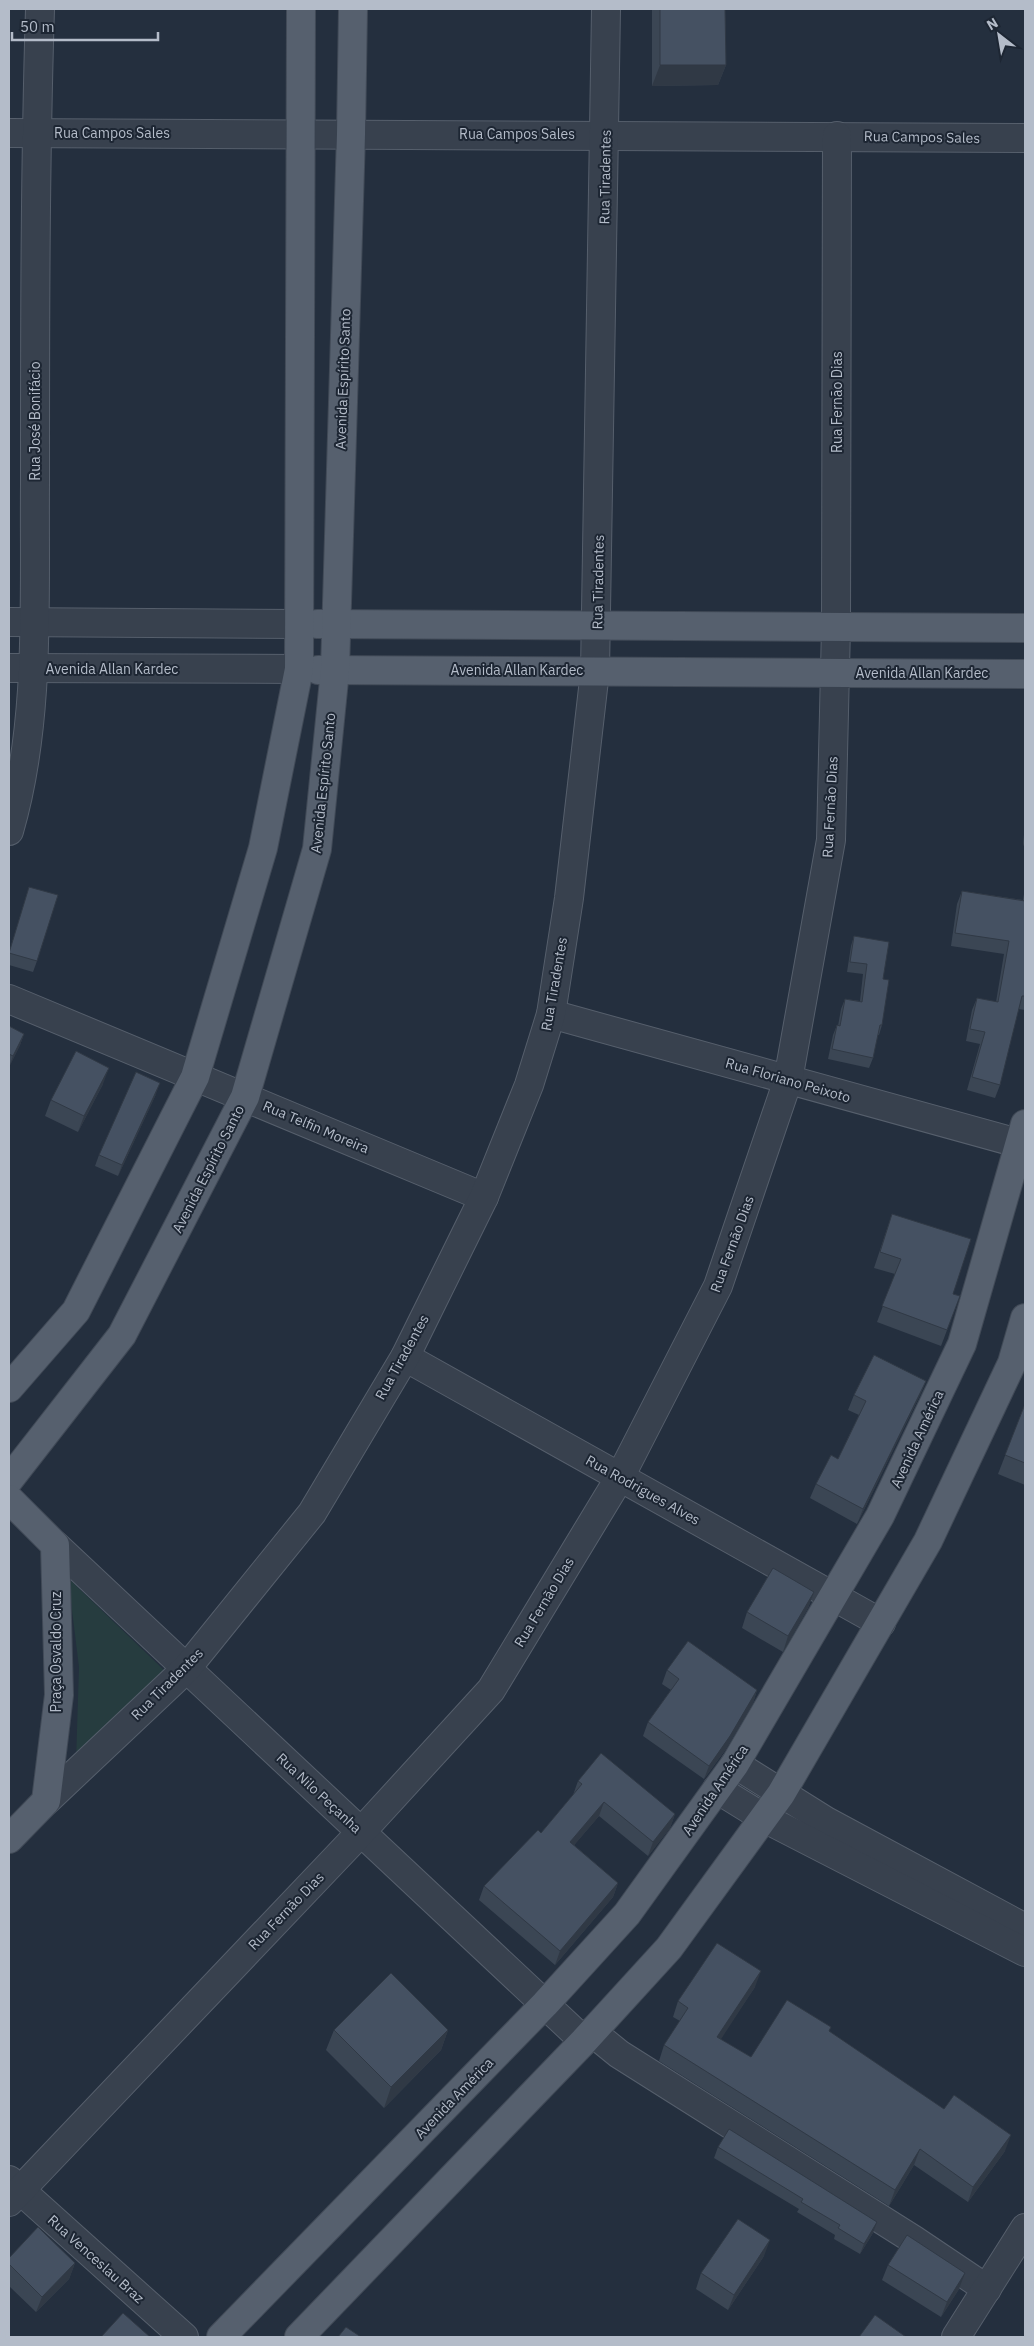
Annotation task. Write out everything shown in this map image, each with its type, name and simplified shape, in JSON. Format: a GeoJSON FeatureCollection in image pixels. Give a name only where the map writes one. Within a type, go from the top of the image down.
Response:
{"type":"FeatureCollection","features":[{"type":"Feature","properties":{"kind":"main road"},"geometry":{"type":"LineString","coordinates":[[9,1388],[76,1311],[194,1077],[264,848],[299,669],[301,9]]}},
{"type":"Feature","properties":{"kind":"main road","name":"Avenida Espírito Santo"},"geometry":{"type":"LineString","coordinates":[[9,1480],[122,1336],[245,1098],[317,849],[335,670],[353,9]]}},
{"type":"Feature","properties":{"kind":"main road"},"geometry":{"type":"LineString","coordinates":[[299,624],[1025,628]]}},
{"type":"Feature","properties":{"kind":"main road","name":"Avenida Allan Kardec"},"geometry":{"type":"LineString","coordinates":[[299,669],[1025,674]]}},
{"type":"Feature","properties":{"kind":"main road","name":"Avenida América"},"geometry":{"type":"LineString","coordinates":[[221,2337],[544,2004],[627,1914],[735,1764],[835,1597],[880,1516],[962,1344],[1023,1138]]}},
{"type":"Feature","properties":{"kind":"main road"},"geometry":{"type":"LineString","coordinates":[[299,2337],[588,2036],[669,1948],[764,1818],[781,1794],[928,1541],[1012,1363],[1025,1318]]}},
{"type":"Feature","properties":{"kind":"main road"},"geometry":{"type":"LineString","coordinates":[[9,1499],[55,1545]]}},
{"type":"Feature","properties":{"kind":"main road","name":"Praça Osvaldo Cruz"},"geometry":{"type":"LineString","coordinates":[[46,1801],[59,1695],[55,1545]]}},
{"type":"Feature","properties":{"kind":"main road"},"geometry":{"type":"LineString","coordinates":[[9,1839],[46,1801]]}},
{"type":"Feature","properties":{"kind":"street","name":"Rua José Bonifácio"},"geometry":{"type":"LineString","coordinates":[[9,831],[20,795],[21,622],[40,9]]}},
{"type":"Feature","properties":{"kind":"street","name":"Rua Tiradentes"},"geometry":{"type":"LineString","coordinates":[[46,1801],[186,1669],[312,1513],[405,1357],[484,1197],[529,1085],[551,1014],[569,898],[595,670],[598,626],[606,134],[606,9]]}},
{"type":"Feature","properties":{"kind":"street","name":"Rua Campos Sales"},"geometry":{"type":"LineString","coordinates":[[9,133],[606,134],[1025,138]]}},
{"type":"Feature","properties":{"kind":"street","name":"Rua Fernão Dias"},"geometry":{"type":"LineString","coordinates":[[12,2191],[361,1832],[491,1690],[620,1476],[718,1286],[788,1080],[831,840],[836,627],[837,136]]}},
{"type":"Feature","properties":{"kind":"street"},"geometry":{"type":"LineString","coordinates":[[21,622],[299,624]]}},
{"type":"Feature","properties":{"kind":"street","name":"Avenida Allan Kardec"},"geometry":{"type":"LineString","coordinates":[[21,668],[299,669]]}},
{"type":"Feature","properties":{"kind":"street","name":"Rua Telfin Moreira"},"geometry":{"type":"LineString","coordinates":[[9,999],[484,1197]]}},
{"type":"Feature","properties":{"kind":"street","name":"Rua Floriano Peixoto"},"geometry":{"type":"LineString","coordinates":[[551,1014],[788,1080],[1023,1138]]}},
{"type":"Feature","properties":{"kind":"street","name":"Rua Rodrigues Alves"},"geometry":{"type":"LineString","coordinates":[[405,1357],[882,1623]]}},
{"type":"Feature","properties":{"kind":"street","name":"Rua Nilo Peçanha"},"geometry":{"type":"LineString","coordinates":[[55,1545],[544,2004],[588,2036],[914,2240],[987,2289]]}},
{"type":"Feature","properties":{"kind":"street"},"geometry":{"type":"LineString","coordinates":[[735,1764],[826,1821],[1025,1928]]}},
{"type":"Feature","properties":{"kind":"street"},"geometry":{"type":"LineString","coordinates":[[717,1789],[764,1818],[1025,1952]]}},
{"type":"Feature","properties":{"kind":"street","name":"Rua Venceslau Braz"},"geometry":{"type":"LineString","coordinates":[[12,2191],[184,2337]]}},
{"type":"Feature","properties":{"kind":"street"},"geometry":{"type":"LineString","coordinates":[[956,2337],[1025,2228]]}},
{"type":"Feature","properties":{"kind":"green space"},"geometry":{"type":"Polygon","coordinates":[[[68,1578],[167,1673],[76,1761],[79,1667],[68,1578]]]}},
{"type":"Feature","properties":{"kind":"building"},"geometry":{"type":"Polygon","coordinates":[[[660,9],[725,9],[726,65],[660,65],[660,9]]]}},
{"type":"Feature","properties":{"kind":"building"},"geometry":{"type":"Polygon","coordinates":[[[29,887],[58,895],[37,961],[9,953],[29,887]]]}},
{"type":"Feature","properties":{"kind":"building"},"geometry":{"type":"Polygon","coordinates":[[[962,891],[1025,901],[1025,996],[1022,996],[1000,1085],[972,1077],[985,1032],[970,1029],[977,998],[998,1002],[1009,941],[955,933],[962,891]]]}},
{"type":"Feature","properties":{"kind":"building"},"geometry":{"type":"Polygon","coordinates":[[[854,936],[889,942],[883,979],[889,980],[882,1025],[880,1025],[873,1058],[832,1049],[837,1025],[840,1026],[845,999],[862,1002],[867,964],[850,962],[854,936]]]}},
{"type":"Feature","properties":{"kind":"building"},"geometry":{"type":"Polygon","coordinates":[[[9,1026],[24,1034],[13,1056],[9,1054],[9,1026]]]}},
{"type":"Feature","properties":{"kind":"building"},"geometry":{"type":"Polygon","coordinates":[[[76,1051],[109,1068],[84,1116],[51,1100],[76,1051]]]}},
{"type":"Feature","properties":{"kind":"building"},"geometry":{"type":"Polygon","coordinates":[[[136,1072],[160,1083],[122,1165],[99,1155],[136,1072]]]}},
{"type":"Feature","properties":{"kind":"building"},"geometry":{"type":"Polygon","coordinates":[[[892,1214],[971,1239],[953,1294],[960,1296],[947,1330],[882,1306],[901,1259],[880,1252],[892,1214]]]}},
{"type":"Feature","properties":{"kind":"building"},"geometry":{"type":"Polygon","coordinates":[[[874,1355],[926,1381],[863,1509],[816,1484],[831,1455],[838,1459],[866,1401],[854,1395],[874,1355]]]}},
{"type":"Feature","properties":{"kind":"building"},"geometry":{"type":"Polygon","coordinates":[[[1025,1404],[1025,1463],[1005,1455],[1025,1404]]]}},
{"type":"Feature","properties":{"kind":"building"},"geometry":{"type":"Polygon","coordinates":[[[773,1568],[814,1592],[788,1636],[747,1612],[773,1568]]]}},
{"type":"Feature","properties":{"kind":"building"},"geometry":{"type":"Polygon","coordinates":[[[688,1641],[757,1690],[730,1736],[709,1766],[648,1722],[679,1679],[667,1670],[688,1641]]]}},
{"type":"Feature","properties":{"kind":"building"},"geometry":{"type":"Polygon","coordinates":[[[601,1753],[675,1814],[653,1842],[604,1802],[570,1842],[618,1883],[560,1951],[484,1886],[538,1830],[541,1833],[582,1784],[578,1781],[601,1753]]]}},
{"type":"Feature","properties":{"kind":"building"},"geometry":{"type":"Polygon","coordinates":[[[717,1943],[761,1971],[717,2037],[751,2057],[787,2000],[831,2027],[829,2031],[944,2109],[954,2095],[1011,2135],[973,2187],[920,2149],[895,2190],[664,2045],[688,2008],[678,2001],[717,1943]]]}},
{"type":"Feature","properties":{"kind":"building"},"geometry":{"type":"Polygon","coordinates":[[[391,1973],[448,2030],[391,2087],[334,2030],[391,1973]]]}},
{"type":"Feature","properties":{"kind":"building"},"geometry":{"type":"Polygon","coordinates":[[[729,2129],[877,2222],[864,2244],[838,2228],[840,2225],[801,2202],[803,2199],[718,2147],[729,2129]]]}},
{"type":"Feature","properties":{"kind":"building"},"geometry":{"type":"Polygon","coordinates":[[[738,2219],[770,2240],[734,2295],[701,2273],[738,2219]]]}},
{"type":"Feature","properties":{"kind":"building"},"geometry":{"type":"Polygon","coordinates":[[[38,2227],[75,2263],[42,2297],[9,2264],[9,2258],[38,2227]]]}},
{"type":"Feature","properties":{"kind":"building"},"geometry":{"type":"Polygon","coordinates":[[[907,2235],[965,2273],[947,2302],[888,2265],[907,2235]]]}},
{"type":"Feature","properties":{"kind":"building"},"geometry":{"type":"Polygon","coordinates":[[[123,2313],[150,2337],[101,2337],[123,2313]]]}},
{"type":"Feature","properties":{"kind":"building"},"geometry":{"type":"Polygon","coordinates":[[[875,2315],[906,2337],[859,2337],[875,2315]]]}},
{"type":"Feature","properties":{"kind":"building"},"geometry":{"type":"Polygon","coordinates":[[[346,2327],[361,2337],[338,2337],[346,2327]]]}}]}
